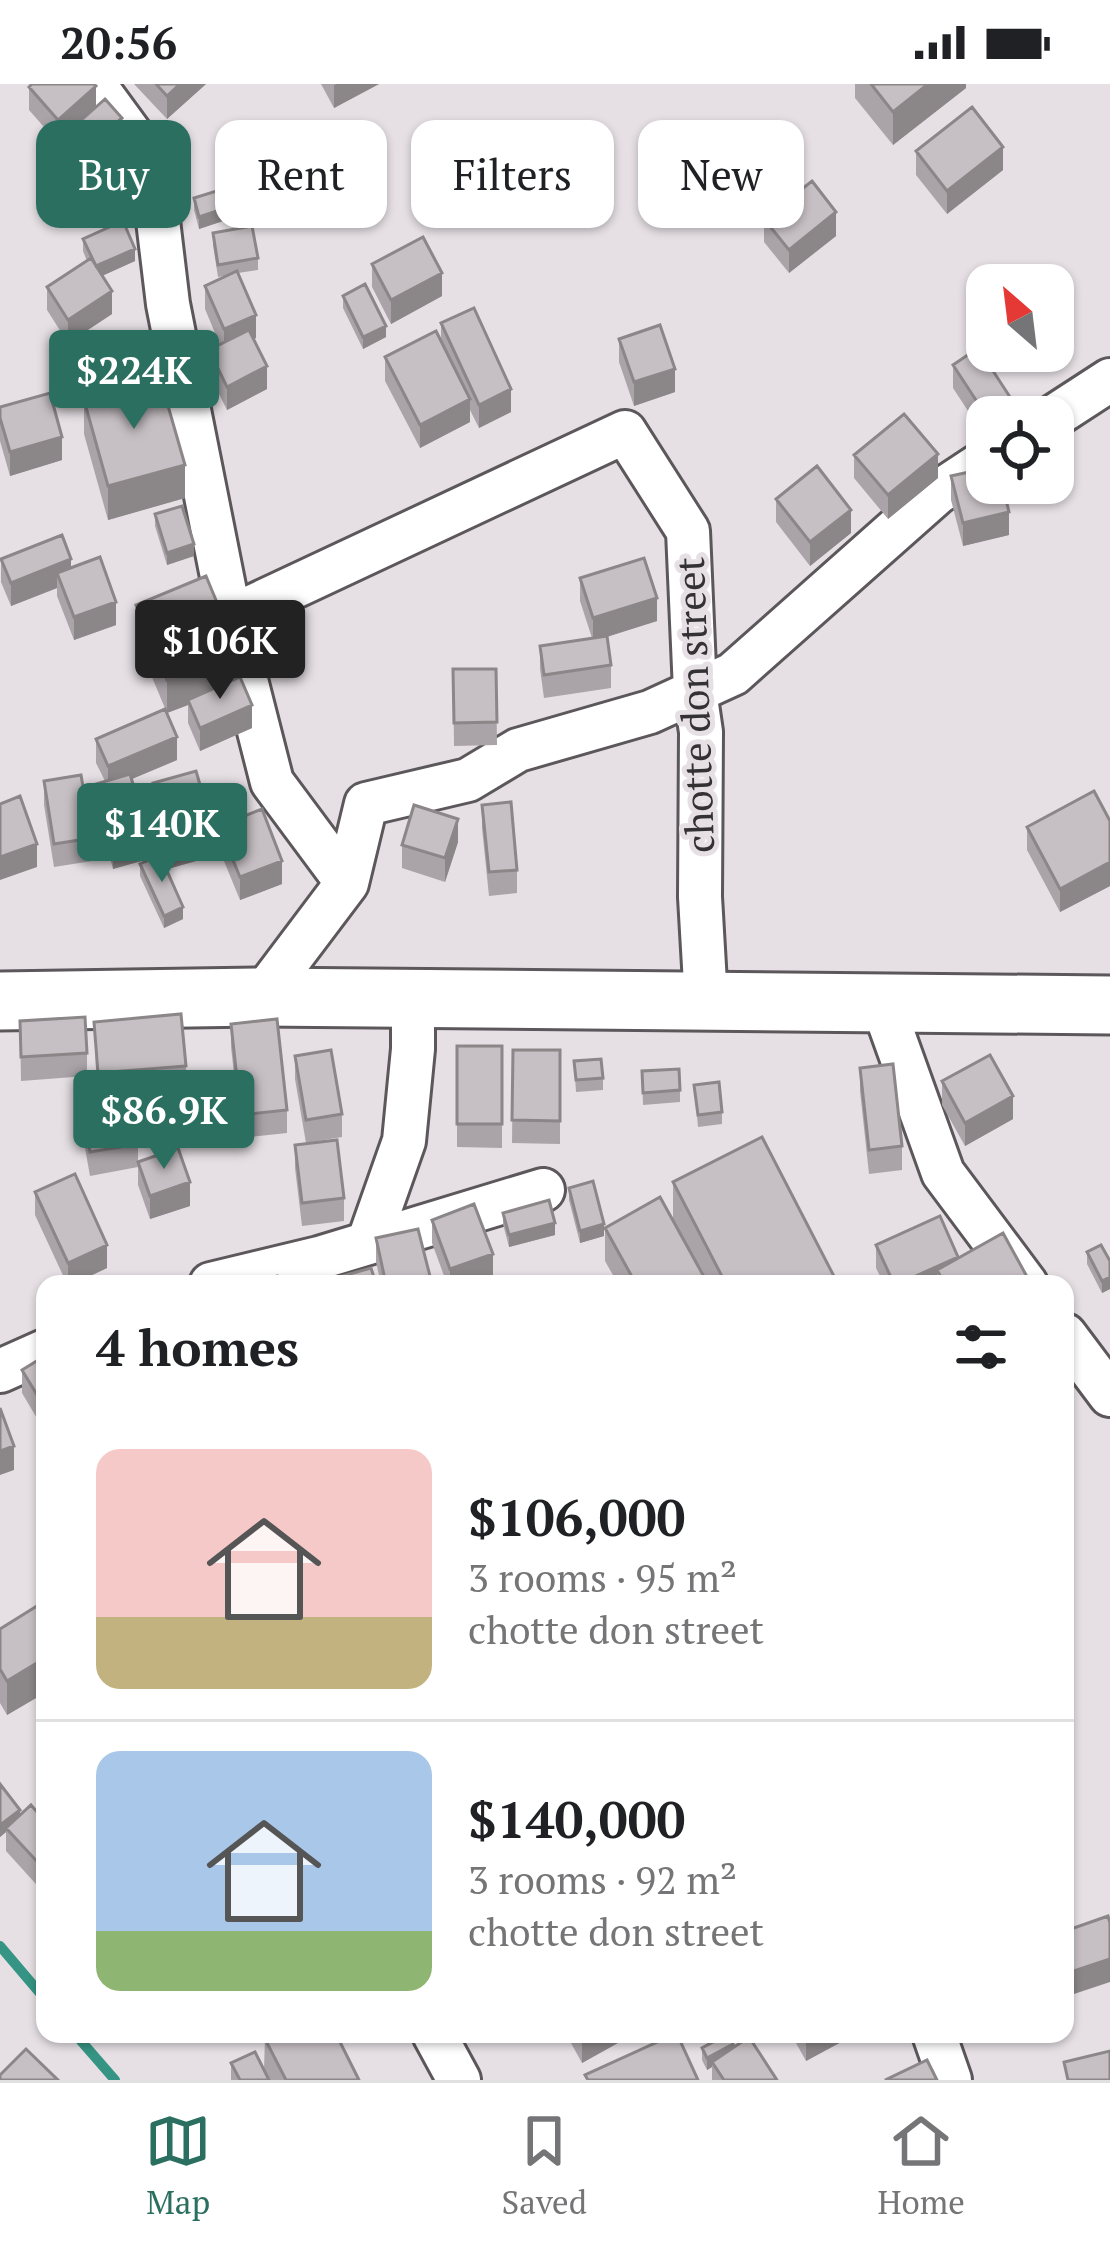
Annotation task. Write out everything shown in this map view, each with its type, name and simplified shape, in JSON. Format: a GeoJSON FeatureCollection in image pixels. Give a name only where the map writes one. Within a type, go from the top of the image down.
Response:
{"type":"FeatureCollection","features":[{"type":"Feature","properties":{"kind":"street"},"geometry":{"type":"LineString","coordinates":[[94,84],[151,162],[168,304],[230,617],[272,782],[347,883]]}},
{"type":"Feature","properties":{"kind":"street"},"geometry":{"type":"LineString","coordinates":[[1074,403],[1110,380]]}},
{"type":"Feature","properties":{"kind":"street","name":"chotte don street"},"geometry":{"type":"LineString","coordinates":[[230,617],[625,432],[688,531],[701,732],[700,897],[706,1001]]}},
{"type":"Feature","properties":{"kind":"street"},"geometry":{"type":"LineString","coordinates":[[261,997],[347,883],[366,804],[468,780],[518,750],[650,712],[733,674],[937,493],[966,474]]}},
{"type":"Feature","properties":{"kind":"street"},"geometry":{"type":"LineString","coordinates":[[0,1001],[261,997],[1110,1006]]}},
{"type":"Feature","properties":{"kind":"street"},"geometry":{"type":"LineString","coordinates":[[368,1243],[404,1141],[413,998]]}},
{"type":"Feature","properties":{"kind":"street"},"geometry":{"type":"LineString","coordinates":[[882,1003],[943,1174],[1019,1275]]}},
{"type":"Feature","properties":{"kind":"street"},"geometry":{"type":"LineString","coordinates":[[245,1275],[543,1190]]}},
{"type":"Feature","properties":{"kind":"street"},"geometry":{"type":"LineString","coordinates":[[1074,1347],[1110,1395]]}},
{"type":"Feature","properties":{"kind":"street"},"geometry":{"type":"LineString","coordinates":[[0,1371],[36,1355]]}},
{"type":"Feature","properties":{"kind":"street"},"geometry":{"type":"LineString","coordinates":[[439,2043],[459,2080]]}},
{"type":"Feature","properties":{"kind":"building"},"geometry":{"type":"Polygon","coordinates":[[[32,84],[96,86],[58,120],[29,87],[32,84]]]}},
{"type":"Feature","properties":{"kind":"building"},"geometry":{"type":"Polygon","coordinates":[[[156,84],[180,84],[167,96],[156,84]]]}},
{"type":"Feature","properties":{"kind":"building"},"geometry":{"type":"Polygon","coordinates":[[[871,84],[928,84],[893,112],[871,84]]]}},
{"type":"Feature","properties":{"kind":"building"},"geometry":{"type":"Polygon","coordinates":[[[105,99],[122,118],[120,120],[81,120],[105,99]]]}},
{"type":"Feature","properties":{"kind":"building"},"geometry":{"type":"Polygon","coordinates":[[[972,107],[1003,147],[947,191],[916,151],[972,107]]]}},
{"type":"Feature","properties":{"kind":"building"},"geometry":{"type":"Polygon","coordinates":[[[812,181],[836,212],[789,250],[771,228],[804,228],[804,187],[812,181]]]}},
{"type":"Feature","properties":{"kind":"building"},"geometry":{"type":"Polygon","coordinates":[[[215,191],[215,212],[199,217],[194,198],[215,191]]]}},
{"type":"Feature","properties":{"kind":"building"},"geometry":{"type":"Polygon","coordinates":[[[107,228],[126,228],[135,249],[96,266],[83,239],[107,228]]]}},
{"type":"Feature","properties":{"kind":"building"},"geometry":{"type":"Polygon","coordinates":[[[252,228],[258,258],[218,265],[213,233],[252,228]]]}},
{"type":"Feature","properties":{"kind":"building"},"geometry":{"type":"Polygon","coordinates":[[[423,237],[442,273],[391,300],[372,264],[423,237]]]}},
{"type":"Feature","properties":{"kind":"building"},"geometry":{"type":"Polygon","coordinates":[[[91,258],[112,291],[68,320],[47,287],[91,258]]]}},
{"type":"Feature","properties":{"kind":"building"},"geometry":{"type":"Polygon","coordinates":[[[237,271],[256,315],[224,329],[205,286],[237,271]]]}},
{"type":"Feature","properties":{"kind":"building"},"geometry":{"type":"Polygon","coordinates":[[[365,284],[386,326],[363,337],[343,296],[365,284]]]}},
{"type":"Feature","properties":{"kind":"building"},"geometry":{"type":"Polygon","coordinates":[[[474,308],[511,389],[479,405],[441,323],[474,308]]]}},
{"type":"Feature","properties":{"kind":"building"},"geometry":{"type":"Polygon","coordinates":[[[660,325],[675,369],[634,382],[619,339],[660,325]]]}},
{"type":"Feature","properties":{"kind":"building"},"geometry":{"type":"Polygon","coordinates":[[[249,330],[267,366],[227,387],[209,350],[249,330]]]}},
{"type":"Feature","properties":{"kind":"building"},"geometry":{"type":"Polygon","coordinates":[[[436,331],[470,399],[420,425],[385,357],[436,331]]]}},
{"type":"Feature","properties":{"kind":"building"},"geometry":{"type":"Polygon","coordinates":[[[966,356],[966,372],[994,372],[1009,396],[973,396],[953,365],[966,356]]]}},
{"type":"Feature","properties":{"kind":"building"},"geometry":{"type":"Polygon","coordinates":[[[160,378],[185,465],[108,486],[84,400],[160,378]]]}},
{"type":"Feature","properties":{"kind":"building"},"geometry":{"type":"Polygon","coordinates":[[[50,393],[62,437],[10,452],[0,407],[50,393]]]}},
{"type":"Feature","properties":{"kind":"building"},"geometry":{"type":"Polygon","coordinates":[[[904,414],[938,454],[888,495],[854,455],[904,414]]]}},
{"type":"Feature","properties":{"kind":"building"},"geometry":{"type":"Polygon","coordinates":[[[817,466],[851,510],[810,542],[776,499],[817,466]]]}},
{"type":"Feature","properties":{"kind":"building"},"geometry":{"type":"Polygon","coordinates":[[[966,473],[966,504],[1007,504],[1009,512],[963,523],[951,476],[966,473]]]}},
{"type":"Feature","properties":{"kind":"building"},"geometry":{"type":"Polygon","coordinates":[[[182,506],[194,544],[167,553],[155,514],[182,506]]]}},
{"type":"Feature","properties":{"kind":"building"},"geometry":{"type":"Polygon","coordinates":[[[62,535],[71,559],[11,583],[1,559],[62,535]]]}},
{"type":"Feature","properties":{"kind":"building"},"geometry":{"type":"Polygon","coordinates":[[[100,557],[116,602],[74,617],[57,573],[100,557]]]}},
{"type":"Feature","properties":{"kind":"building"},"geometry":{"type":"Polygon","coordinates":[[[644,558],[657,598],[593,618],[580,578],[644,558]]]}},
{"type":"Feature","properties":{"kind":"building"},"geometry":{"type":"Polygon","coordinates":[[[206,576],[237,651],[167,680],[136,605],[206,576]]]}},
{"type":"Feature","properties":{"kind":"building"},"geometry":{"type":"Polygon","coordinates":[[[607,636],[611,665],[544,675],[540,646],[607,636]]]}},
{"type":"Feature","properties":{"kind":"building"},"geometry":{"type":"Polygon","coordinates":[[[453,669],[496,669],[497,722],[454,723],[453,669]]]}},
{"type":"Feature","properties":{"kind":"building"},"geometry":{"type":"Polygon","coordinates":[[[240,677],[252,705],[200,728],[188,700],[240,677]]]}},
{"type":"Feature","properties":{"kind":"building"},"geometry":{"type":"Polygon","coordinates":[[[165,709],[177,737],[108,766],[96,739],[165,709]]]}},
{"type":"Feature","properties":{"kind":"building"},"geometry":{"type":"Polygon","coordinates":[[[196,771],[214,833],[171,845],[153,783],[196,771]]]}},
{"type":"Feature","properties":{"kind":"building"},"geometry":{"type":"Polygon","coordinates":[[[130,774],[148,835],[113,845],[96,784],[130,774]]]}},
{"type":"Feature","properties":{"kind":"building"},"geometry":{"type":"Polygon","coordinates":[[[81,775],[92,838],[54,844],[44,781],[81,775]]]}},
{"type":"Feature","properties":{"kind":"building"},"geometry":{"type":"Polygon","coordinates":[[[1094,791],[1110,821],[1110,862],[1060,889],[1027,827],[1094,791]]]}},
{"type":"Feature","properties":{"kind":"building"},"geometry":{"type":"Polygon","coordinates":[[[20,796],[37,844],[0,857],[0,804],[20,796]]]}},
{"type":"Feature","properties":{"kind":"building"},"geometry":{"type":"Polygon","coordinates":[[[511,802],[517,870],[489,872],[482,805],[511,802]]]}},
{"type":"Feature","properties":{"kind":"building"},"geometry":{"type":"Polygon","coordinates":[[[414,805],[458,819],[445,858],[402,845],[414,805]]]}},
{"type":"Feature","properties":{"kind":"building"},"geometry":{"type":"Polygon","coordinates":[[[262,809],[282,861],[240,877],[219,826],[262,809]]]}},
{"type":"Feature","properties":{"kind":"building"},"geometry":{"type":"Polygon","coordinates":[[[160,855],[183,907],[164,916],[140,864],[160,855]]]}},
{"type":"Feature","properties":{"kind":"building"},"geometry":{"type":"Polygon","coordinates":[[[181,1014],[186,1066],[98,1073],[94,1022],[181,1014]]]}},
{"type":"Feature","properties":{"kind":"building"},"geometry":{"type":"Polygon","coordinates":[[[85,1017],[87,1053],[21,1057],[20,1021],[85,1017]]]}},
{"type":"Feature","properties":{"kind":"building"},"geometry":{"type":"Polygon","coordinates":[[[277,1019],[287,1110],[241,1115],[231,1024],[277,1019]]]}},
{"type":"Feature","properties":{"kind":"building"},"geometry":{"type":"Polygon","coordinates":[[[457,1046],[502,1046],[502,1124],[457,1124],[457,1046]]]}},
{"type":"Feature","properties":{"kind":"building"},"geometry":{"type":"Polygon","coordinates":[[[331,1050],[342,1114],[306,1120],[295,1056],[331,1050]]]}},
{"type":"Feature","properties":{"kind":"building"},"geometry":{"type":"Polygon","coordinates":[[[513,1050],[560,1050],[560,1121],[512,1120],[513,1050]]]}},
{"type":"Feature","properties":{"kind":"building"},"geometry":{"type":"Polygon","coordinates":[[[990,1055],[1013,1096],[965,1123],[942,1081],[990,1055]]]}},
{"type":"Feature","properties":{"kind":"building"},"geometry":{"type":"Polygon","coordinates":[[[601,1059],[603,1078],[576,1080],[574,1061],[601,1059]]]}},
{"type":"Feature","properties":{"kind":"building"},"geometry":{"type":"Polygon","coordinates":[[[893,1064],[902,1146],[869,1150],[860,1068],[893,1064]]]}},
{"type":"Feature","properties":{"kind":"building"},"geometry":{"type":"Polygon","coordinates":[[[679,1069],[680,1090],[643,1093],[642,1071],[679,1069]]]}},
{"type":"Feature","properties":{"kind":"building"},"geometry":{"type":"Polygon","coordinates":[[[719,1082],[722,1112],[698,1115],[694,1085],[719,1082]]]}},
{"type":"Feature","properties":{"kind":"building"},"geometry":{"type":"Polygon","coordinates":[[[128,1087],[138,1144],[90,1152],[80,1096],[128,1087]]]}},
{"type":"Feature","properties":{"kind":"building"},"geometry":{"type":"Polygon","coordinates":[[[762,1137],[833,1275],[721,1275],[673,1182],[762,1137]]]}},
{"type":"Feature","properties":{"kind":"building"},"geometry":{"type":"Polygon","coordinates":[[[337,1140],[344,1198],[302,1203],[295,1145],[337,1140]]]}},
{"type":"Feature","properties":{"kind":"building"},"geometry":{"type":"Polygon","coordinates":[[[178,1148],[190,1182],[150,1196],[138,1162],[178,1148]]]}},
{"type":"Feature","properties":{"kind":"building"},"geometry":{"type":"Polygon","coordinates":[[[75,1174],[107,1245],[68,1263],[35,1192],[75,1174]]]}},
{"type":"Feature","properties":{"kind":"building"},"geometry":{"type":"Polygon","coordinates":[[[593,1181],[604,1224],[580,1231],[569,1188],[593,1181]]]}},
{"type":"Feature","properties":{"kind":"building"},"geometry":{"type":"Polygon","coordinates":[[[660,1197],[703,1275],[631,1275],[605,1228],[660,1197]]]}},
{"type":"Feature","properties":{"kind":"building"},"geometry":{"type":"Polygon","coordinates":[[[549,1200],[555,1223],[509,1235],[503,1213],[549,1200]]]}},
{"type":"Feature","properties":{"kind":"building"},"geometry":{"type":"Polygon","coordinates":[[[474,1204],[493,1254],[450,1269],[432,1220],[474,1204]]]}},
{"type":"Feature","properties":{"kind":"building"},"geometry":{"type":"Polygon","coordinates":[[[940,1216],[958,1257],[918,1275],[890,1275],[876,1245],[940,1216]]]}},
{"type":"Feature","properties":{"kind":"building"},"geometry":{"type":"Polygon","coordinates":[[[418,1229],[430,1275],[384,1275],[376,1238],[418,1229]]]}},
{"type":"Feature","properties":{"kind":"building"},"geometry":{"type":"Polygon","coordinates":[[[1003,1233],[1026,1275],[940,1275],[937,1270],[1003,1233]]]}},
{"type":"Feature","properties":{"kind":"building"},"geometry":{"type":"Polygon","coordinates":[[[1101,1245],[1110,1261],[1110,1277],[1102,1281],[1087,1252],[1101,1245]]]}},
{"type":"Feature","properties":{"kind":"building"},"geometry":{"type":"Polygon","coordinates":[[[371,1268],[373,1275],[346,1275],[371,1268]]]}},
{"type":"Feature","properties":{"kind":"building"},"geometry":{"type":"Polygon","coordinates":[[[36,1361],[36,1393],[22,1370],[36,1361]]]}},
{"type":"Feature","properties":{"kind":"building"},"geometry":{"type":"Polygon","coordinates":[[[0,1408],[14,1446],[0,1451],[0,1408]]]}},
{"type":"Feature","properties":{"kind":"building"},"geometry":{"type":"Polygon","coordinates":[[[36,1607],[36,1663],[7,1681],[0,1669],[0,1629],[36,1607]]]}},
{"type":"Feature","properties":{"kind":"building"},"geometry":{"type":"Polygon","coordinates":[[[0,1784],[20,1810],[0,1825],[0,1784]]]}},
{"type":"Feature","properties":{"kind":"building"},"geometry":{"type":"Polygon","coordinates":[[[31,1805],[36,1811],[36,1860],[6,1828],[31,1805]]]}},
{"type":"Feature","properties":{"kind":"building"},"geometry":{"type":"Polygon","coordinates":[[[1108,1916],[1110,1959],[1074,1971],[1074,1928],[1108,1916]]]}},
{"type":"Feature","properties":{"kind":"building"},"geometry":{"type":"Polygon","coordinates":[[[267,2043],[340,2043],[359,2080],[286,2080],[267,2043]]]}},
{"type":"Feature","properties":{"kind":"building"},"geometry":{"type":"Polygon","coordinates":[[[657,2043],[681,2043],[698,2080],[588,2080],[585,2075],[657,2043]]]}},
{"type":"Feature","properties":{"kind":"building"},"geometry":{"type":"Polygon","coordinates":[[[711,2043],[733,2044],[707,2058],[702,2048],[711,2043]]]}},
{"type":"Feature","properties":{"kind":"building"},"geometry":{"type":"Polygon","coordinates":[[[740,2043],[753,2043],[777,2080],[724,2080],[712,2062],[740,2043]]]}},
{"type":"Feature","properties":{"kind":"building"},"geometry":{"type":"Polygon","coordinates":[[[26,2049],[58,2080],[0,2080],[26,2049]]]}},
{"type":"Feature","properties":{"kind":"building"},"geometry":{"type":"Polygon","coordinates":[[[1110,2051],[1110,2080],[1068,2080],[1064,2062],[1110,2051]]]}},
{"type":"Feature","properties":{"kind":"building"},"geometry":{"type":"Polygon","coordinates":[[[255,2052],[269,2080],[240,2080],[231,2063],[255,2052]]]}},
{"type":"Feature","properties":{"kind":"building"},"geometry":{"type":"Polygon","coordinates":[[[927,2060],[937,2080],[885,2080],[927,2060]]]}},
{"type":"Feature","properties":{"kind":"waterway"},"geometry":{"type":"LineString","coordinates":[[0,1946],[36,1988]]}},
{"type":"Feature","properties":{"kind":"waterway"},"geometry":{"type":"LineString","coordinates":[[83,2043],[115,2080]]}}]}
